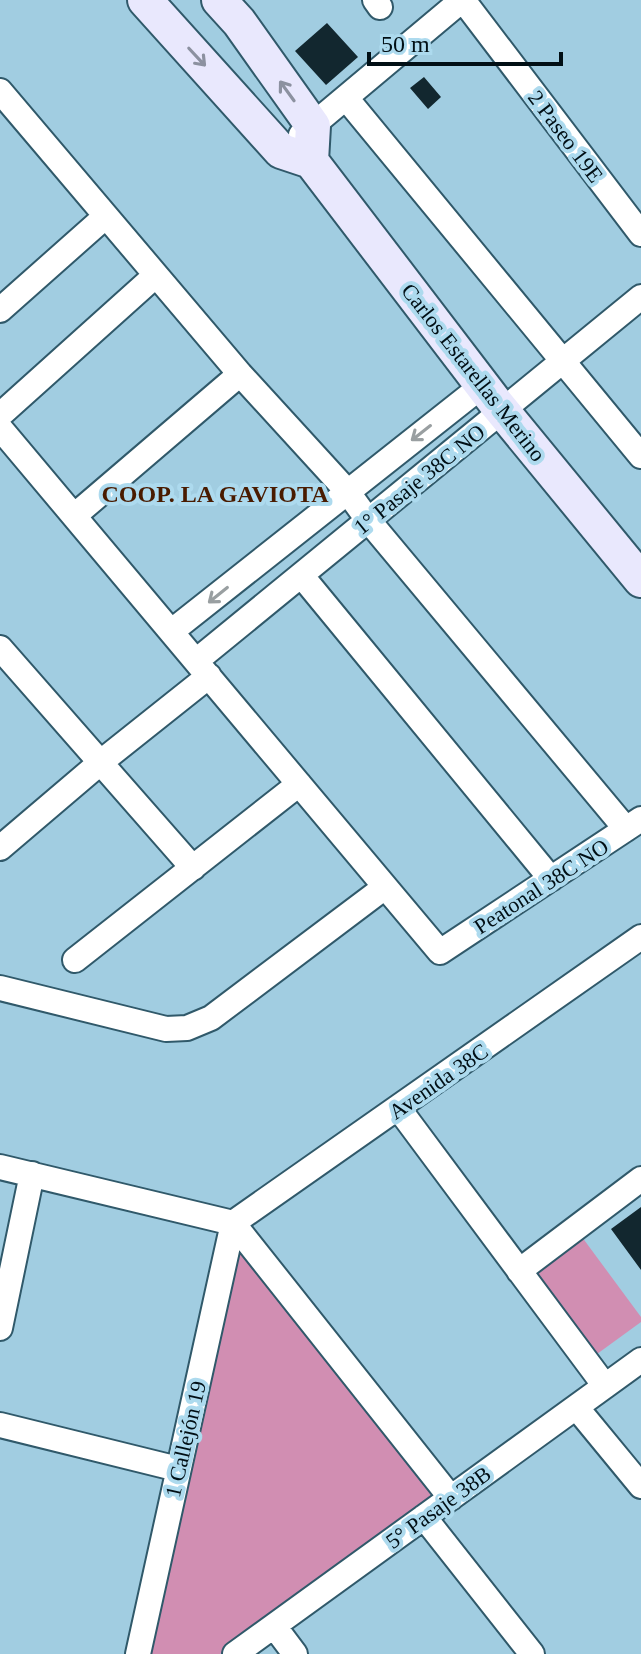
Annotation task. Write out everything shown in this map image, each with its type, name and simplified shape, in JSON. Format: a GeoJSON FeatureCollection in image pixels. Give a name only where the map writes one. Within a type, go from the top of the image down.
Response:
{"type":"FeatureCollection","features":[{"type":"Feature","properties":{"kind":"street","name":"Carlos Estarellas Merino"},"geometry":{"type":"LineString","coordinates":[[145,0],[296,156],[641,580]]}},
{"type":"Feature","properties":{"kind":"street"},"geometry":{"type":"LineString","coordinates":[[219,0],[239,22],[313,126]]}},
{"type":"Feature","properties":{"kind":"street"},"geometry":{"type":"LineString","coordinates":[[296,156],[313,126],[462,0]]}},
{"type":"Feature","properties":{"kind":"street","name":"2 Paseo 19E"},"geometry":{"type":"LineString","coordinates":[[462,0],[641,234]]}},
{"type":"Feature","properties":{"kind":"street"},"geometry":{"type":"LineString","coordinates":[[0,91],[240,374],[347,491],[368,520],[633,824]]}},
{"type":"Feature","properties":{"kind":"street"},"geometry":{"type":"LineString","coordinates":[[346,98],[641,456]]}},
{"type":"Feature","properties":{"kind":"street"},"geometry":{"type":"LineString","coordinates":[[2,304],[106,216]]}},
{"type":"Feature","properties":{"kind":"street"},"geometry":{"type":"LineString","coordinates":[[0,415],[156,275]]}},
{"type":"Feature","properties":{"kind":"street","name":"1° Pasaje 38C NO"},"geometry":{"type":"LineString","coordinates":[[172,631],[347,491],[493,398],[564,359],[641,297]]}},
{"type":"Feature","properties":{"kind":"street"},"geometry":{"type":"LineString","coordinates":[[74,516],[240,374]]}},
{"type":"Feature","properties":{"kind":"street","name":"1° Pasaje 38C NO"},"geometry":{"type":"LineString","coordinates":[[0,848],[101,762],[301,575],[368,520],[493,398]]}},
{"type":"Feature","properties":{"kind":"street"},"geometry":{"type":"LineString","coordinates":[[0,428],[385,887],[211,1018],[187,1028],[166,1029],[0,988]]}},
{"type":"Feature","properties":{"kind":"street"},"geometry":{"type":"LineString","coordinates":[[301,575],[551,879]]}},
{"type":"Feature","properties":{"kind":"street"},"geometry":{"type":"LineString","coordinates":[[4,659],[101,762],[193,868]]}},
{"type":"Feature","properties":{"kind":"street"},"geometry":{"type":"LineString","coordinates":[[75,960],[299,784]]}},
{"type":"Feature","properties":{"kind":"street","name":"Peatonal 38C NO"},"geometry":{"type":"LineString","coordinates":[[385,887],[440,952],[633,824]]}},
{"type":"Feature","properties":{"kind":"street","name":"Avenida 38C"},"geometry":{"type":"LineString","coordinates":[[233,1223],[641,937]]}},
{"type":"Feature","properties":{"kind":"street"},"geometry":{"type":"LineString","coordinates":[[399,1109],[605,1386]]}},
{"type":"Feature","properties":{"kind":"street"},"geometry":{"type":"LineString","coordinates":[[0,1167],[233,1223],[451,1498]]}},
{"type":"Feature","properties":{"kind":"street"},"geometry":{"type":"LineString","coordinates":[[0,1328],[6,1266],[32,1174]]}},
{"type":"Feature","properties":{"kind":"street"},"geometry":{"type":"LineString","coordinates":[[519,1271],[641,1179]]}},
{"type":"Feature","properties":{"kind":"street","name":"1 Callejón 19"},"geometry":{"type":"LineString","coordinates":[[138,1654],[233,1223]]}},
{"type":"Feature","properties":{"kind":"street","name":"5° Pasaje 38B"},"geometry":{"type":"LineString","coordinates":[[235,1654],[641,1360]]}},
{"type":"Feature","properties":{"kind":"street"},"geometry":{"type":"LineString","coordinates":[[576,1407],[641,1486]]}},
{"type":"Feature","properties":{"kind":"street"},"geometry":{"type":"LineString","coordinates":[[0,1425],[178,1469]]}},
{"type":"Feature","properties":{"kind":"street"},"geometry":{"type":"LineString","coordinates":[[424,1517],[532,1654]]}},
{"type":"Feature","properties":{"kind":"street"},"geometry":{"type":"LineString","coordinates":[[274,1626],[295,1654]]}},
{"type":"Feature","properties":{"kind":"shaded area"},"geometry":{"type":"Polygon","coordinates":[[[579,1233],[641,1317],[641,1322],[597,1354],[534,1268],[579,1233]]]}},
{"type":"Feature","properties":{"kind":"shaded area"},"geometry":{"type":"Polygon","coordinates":[[[242,1245],[439,1495],[220,1654],[147,1654],[242,1245]]]}},
{"type":"Feature","properties":{"kind":"building"},"geometry":{"type":"Polygon","coordinates":[[[327,23],[358,57],[326,85],[295,51],[327,23]]]}},
{"type":"Feature","properties":{"kind":"building"},"geometry":{"type":"Polygon","coordinates":[[[424,77],[441,97],[428,109],[410,88],[424,77]]]}},
{"type":"Feature","properties":{"kind":"building"},"geometry":{"type":"Polygon","coordinates":[[[641,1207],[641,1270],[611,1229],[641,1207]]]}},
{"type":"Feature","properties":{"kind":"district","name":"COOP. LA GAVIOTA"},"geometry":{"type":"Point","coordinates":[215,494]}}]}
